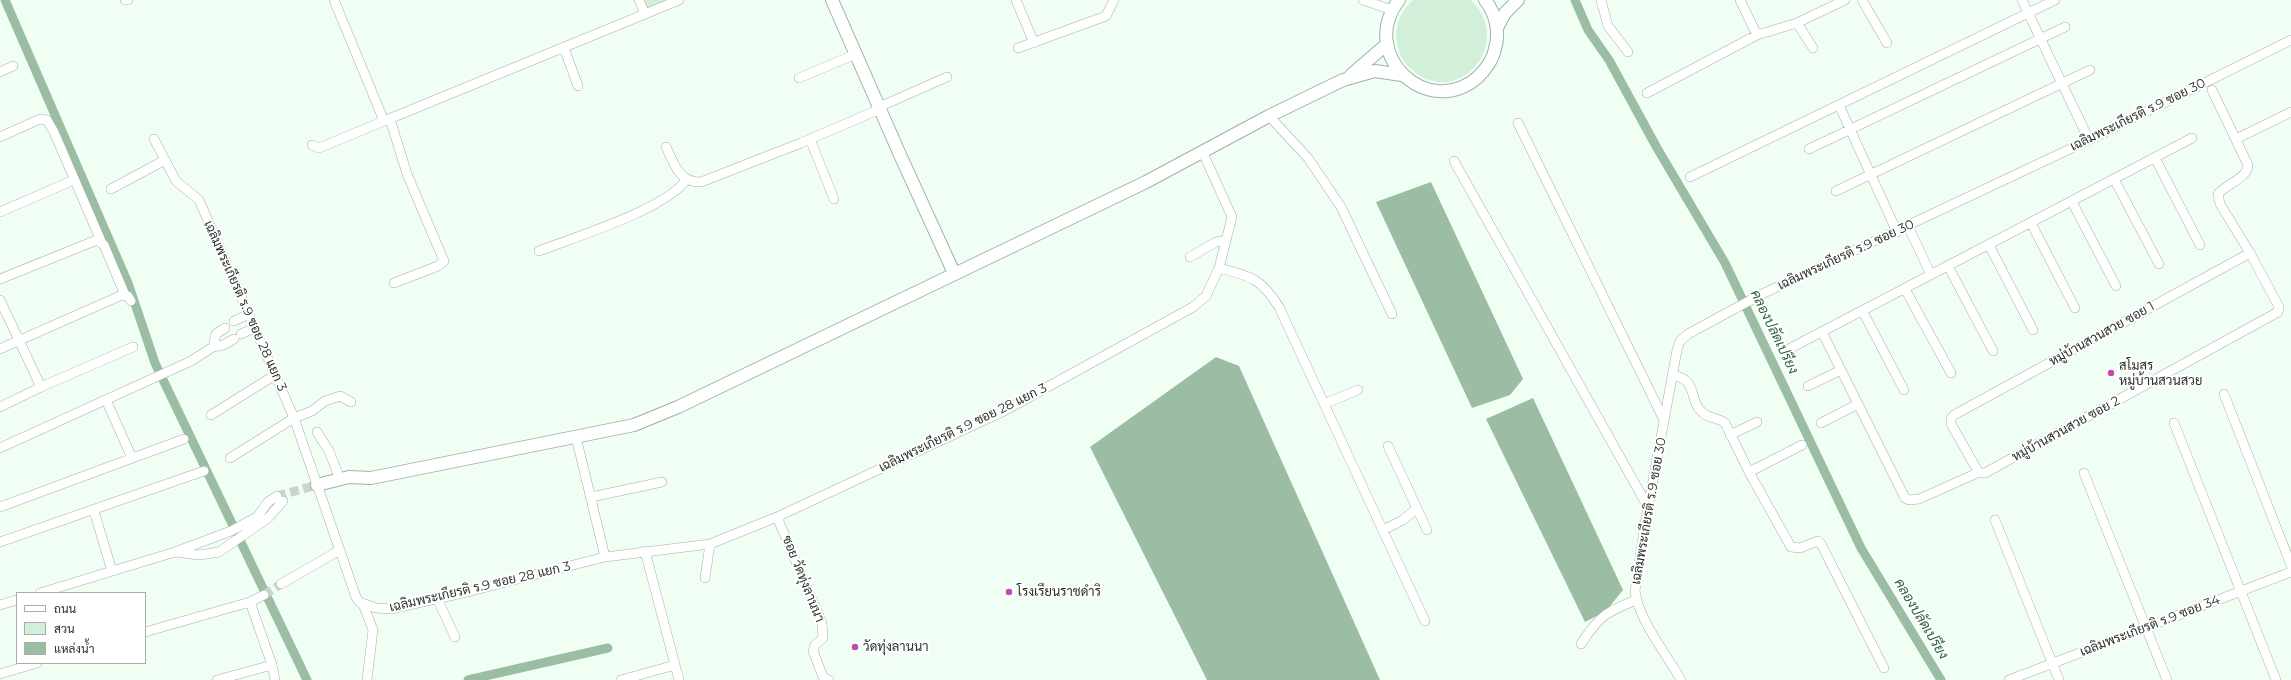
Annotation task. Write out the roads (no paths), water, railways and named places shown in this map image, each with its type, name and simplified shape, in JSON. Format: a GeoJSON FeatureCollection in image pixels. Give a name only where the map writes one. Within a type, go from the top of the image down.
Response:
{"type":"FeatureCollection","features":[{"type":"Feature","properties":{"kind":"main road"},"geometry":{"type":"LineString","coordinates":[[832,0],[954,273]]}},
{"type":"Feature","properties":{"kind":"main road"},"geometry":{"type":"LineString","coordinates":[[1399,0],[1392,10],[1387,27],[1387,44],[1392,61],[1402,75],[1411,82],[1432,90],[1443,91],[1464,86],[1478,77],[1489,64],[1497,43],[1497,28],[1493,13],[1485,0]]}},
{"type":"Feature","properties":{"kind":"main road"},"geometry":{"type":"LineString","coordinates":[[1497,28],[1506,13],[1518,0]]}},
{"type":"Feature","properties":{"kind":"main road"},"geometry":{"type":"LineString","coordinates":[[317,485],[349,476],[371,478],[634,425],[678,407],[1203,153],[1269,116],[1343,80],[1358,70],[1374,53],[1387,44]]}},
{"type":"Feature","properties":{"kind":"main road"},"geometry":{"type":"LineString","coordinates":[[1343,80],[1375,71],[1402,75]]}},
{"type":"Feature","properties":{"kind":"street"},"geometry":{"type":"LineString","coordinates":[[334,0],[387,120],[407,174],[444,260],[438,266],[394,283]]}},
{"type":"Feature","properties":{"kind":"street"},"geometry":{"type":"LineString","coordinates":[[639,0],[645,14]]}},
{"type":"Feature","properties":{"kind":"street"},"geometry":{"type":"LineString","coordinates":[[312,145],[318,148],[679,0]]}},
{"type":"Feature","properties":{"kind":"street"},"geometry":{"type":"LineString","coordinates":[[1016,0],[1034,43]]}},
{"type":"Feature","properties":{"kind":"street"},"geometry":{"type":"LineString","coordinates":[[1018,48],[1106,16],[1114,0]]}},
{"type":"Feature","properties":{"kind":"street"},"geometry":{"type":"LineString","coordinates":[[1363,0],[1392,10]]}},
{"type":"Feature","properties":{"kind":"street"},"geometry":{"type":"LineString","coordinates":[[1601,0],[1608,26],[1628,52]]}},
{"type":"Feature","properties":{"kind":"street"},"geometry":{"type":"LineString","coordinates":[[1740,0],[1757,35]]}},
{"type":"Feature","properties":{"kind":"street"},"geometry":{"type":"LineString","coordinates":[[1647,93],[1757,35],[1797,23],[1845,0]]}},
{"type":"Feature","properties":{"kind":"street"},"geometry":{"type":"LineString","coordinates":[[1862,0],[1887,43]]}},
{"type":"Feature","properties":{"kind":"street"},"geometry":{"type":"LineString","coordinates":[[2022,0],[2089,140]]}},
{"type":"Feature","properties":{"kind":"street"},"geometry":{"type":"LineString","coordinates":[[1690,177],[2055,0]]}},
{"type":"Feature","properties":{"kind":"street"},"geometry":{"type":"LineString","coordinates":[[1797,23],[1813,48]]}},
{"type":"Feature","properties":{"kind":"street"},"geometry":{"type":"LineString","coordinates":[[1809,149],[2065,27]]}},
{"type":"Feature","properties":{"kind":"street","name":"เฉลิมพระเกียรติ ร.9 ซอย 30"},"geometry":{"type":"LineString","coordinates":[[1681,680],[1646,622],[1636,600],[1635,591],[1648,507],[1672,375],[1680,341],[1692,330],[1760,295],[1897,232],[2089,140],[2291,40]]}},
{"type":"Feature","properties":{"kind":"street"},"geometry":{"type":"LineString","coordinates":[[564,48],[578,86]]}},
{"type":"Feature","properties":{"kind":"street"},"geometry":{"type":"LineString","coordinates":[[799,78],[856,54]]}},
{"type":"Feature","properties":{"kind":"street"},"geometry":{"type":"LineString","coordinates":[[0,72],[13,66]]}},
{"type":"Feature","properties":{"kind":"street"},"geometry":{"type":"LineString","coordinates":[[1836,191],[2090,70]]}},
{"type":"Feature","properties":{"kind":"street"},"geometry":{"type":"LineString","coordinates":[[666,146],[677,170],[686,180],[701,182],[810,139],[947,77]]}},
{"type":"Feature","properties":{"kind":"street"},"geometry":{"type":"LineString","coordinates":[[2212,90],[2236,139],[2248,168],[2244,174],[2221,190],[2218,198],[2250,253]]}},
{"type":"Feature","properties":{"kind":"street"},"geometry":{"type":"LineString","coordinates":[[1839,105],[1897,232]]}},
{"type":"Feature","properties":{"kind":"street"},"geometry":{"type":"LineString","coordinates":[[2236,139],[2291,112]]}},
{"type":"Feature","properties":{"kind":"street"},"geometry":{"type":"LineString","coordinates":[[1269,116],[1308,158],[1341,207],[1392,314]]}},
{"type":"Feature","properties":{"kind":"street"},"geometry":{"type":"LineString","coordinates":[[0,137],[40,119],[47,120],[54,132],[101,241],[128,298],[18,340],[0,349]]}},
{"type":"Feature","properties":{"kind":"street"},"geometry":{"type":"LineString","coordinates":[[1518,123],[1664,420]]}},
{"type":"Feature","properties":{"kind":"street"},"geometry":{"type":"LineString","coordinates":[[1785,351],[1863,312],[2192,138]]}},
{"type":"Feature","properties":{"kind":"street","name":"เฉลิมพระเกียรติ ร.9 ซอย 28 แยก 3"},"geometry":{"type":"LineString","coordinates":[[154,139],[176,181],[198,200],[249,314],[294,418],[356,597],[363,604],[376,608],[391,609],[605,557],[710,544],[777,517],[1002,412],[1193,307],[1206,296],[1219,268],[1232,217],[1203,153]]}},
{"type":"Feature","properties":{"kind":"street"},"geometry":{"type":"LineString","coordinates":[[810,139],[834,199]]}},
{"type":"Feature","properties":{"kind":"street"},"geometry":{"type":"LineString","coordinates":[[2155,158],[2200,245]]}},
{"type":"Feature","properties":{"kind":"street"},"geometry":{"type":"LineString","coordinates":[[111,189],[165,160]]}},
{"type":"Feature","properties":{"kind":"street"},"geometry":{"type":"LineString","coordinates":[[1454,161],[1648,507]]}},
{"type":"Feature","properties":{"kind":"street"},"geometry":{"type":"LineString","coordinates":[[2114,178],[2159,264]]}},
{"type":"Feature","properties":{"kind":"street"},"geometry":{"type":"LineString","coordinates":[[539,251],[626,218],[667,198],[680,189],[686,180]]}},
{"type":"Feature","properties":{"kind":"street"},"geometry":{"type":"LineString","coordinates":[[0,212],[69,182]]}},
{"type":"Feature","properties":{"kind":"street"},"geometry":{"type":"LineString","coordinates":[[2072,202],[2116,286]]}},
{"type":"Feature","properties":{"kind":"street"},"geometry":{"type":"LineString","coordinates":[[2031,223],[2075,308]]}},
{"type":"Feature","properties":{"kind":"street"},"geometry":{"type":"LineString","coordinates":[[1908,226],[1931,275]]}},
{"type":"Feature","properties":{"kind":"street"},"geometry":{"type":"LineString","coordinates":[[0,279],[93,240],[101,241]]}},
{"type":"Feature","properties":{"kind":"street"},"geometry":{"type":"LineString","coordinates":[[1190,258],[1216,242],[1226,240]]}},
{"type":"Feature","properties":{"kind":"street"},"geometry":{"type":"LineString","coordinates":[[1989,246],[2033,330]]}},
{"type":"Feature","properties":{"kind":"street","name":"หมู่บ้านสวนสวย ซอย 1"},"geometry":{"type":"LineString","coordinates":[[1977,470],[1951,424],[1951,419],[1954,415],[2250,253]]}},
{"type":"Feature","properties":{"kind":"street","name":"หมู่บ้านสวนสวย ซอย 2"},"geometry":{"type":"LineString","coordinates":[[1977,470],[1979,473],[1985,473],[2274,316],[2278,312],[2279,307],[2250,253]]}},
{"type":"Feature","properties":{"kind":"street"},"geometry":{"type":"LineString","coordinates":[[1948,266],[1993,351]]}},
{"type":"Feature","properties":{"kind":"street"},"geometry":{"type":"LineString","coordinates":[[1219,268],[1249,276],[1270,293],[1324,404],[1425,621]]}},
{"type":"Feature","properties":{"kind":"street"},"geometry":{"type":"LineString","coordinates":[[1905,289],[1951,373]]}},
{"type":"Feature","properties":{"kind":"street"},"geometry":{"type":"LineString","coordinates":[[0,300],[42,387]]}},
{"type":"Feature","properties":{"kind":"street"},"geometry":{"type":"LineString","coordinates":[[1863,312],[1904,390]]}},
{"type":"Feature","properties":{"kind":"street"},"geometry":{"type":"LineString","coordinates":[[234,321],[249,314]]}},
{"type":"Feature","properties":{"kind":"street"},"geometry":{"type":"LineString","coordinates":[[213,347],[216,334],[225,328]]}},
{"type":"Feature","properties":{"kind":"street"},"geometry":{"type":"LineString","coordinates":[[0,448],[156,377],[174,367],[191,361],[213,347],[223,345],[254,328]]}},
{"type":"Feature","properties":{"kind":"street"},"geometry":{"type":"LineString","coordinates":[[1822,332],[1905,498],[1910,500],[1919,499],[1975,474],[1977,470]]}},
{"type":"Feature","properties":{"kind":"street"},"geometry":{"type":"LineString","coordinates":[[0,407],[132,347]]}},
{"type":"Feature","properties":{"kind":"street"},"geometry":{"type":"LineString","coordinates":[[1808,386],[1841,370]]}},
{"type":"Feature","properties":{"kind":"street"},"geometry":{"type":"LineString","coordinates":[[211,415],[275,375]]}},
{"type":"Feature","properties":{"kind":"street"},"geometry":{"type":"LineString","coordinates":[[1672,375],[1683,377],[1688,381],[1701,412],[1709,418],[1725,423],[1749,472],[1791,547],[1800,548],[1818,541],[1821,544],[1884,668]]}},
{"type":"Feature","properties":{"kind":"street"},"geometry":{"type":"LineString","coordinates":[[1324,404],[1358,390]]}},
{"type":"Feature","properties":{"kind":"street"},"geometry":{"type":"LineString","coordinates":[[2224,394],[2291,565]]}},
{"type":"Feature","properties":{"kind":"street"},"geometry":{"type":"LineString","coordinates":[[230,458],[294,418],[312,411],[325,401],[340,396],[351,402]]}},
{"type":"Feature","properties":{"kind":"street"},"geometry":{"type":"LineString","coordinates":[[106,400],[132,458]]}},
{"type":"Feature","properties":{"kind":"street"},"geometry":{"type":"LineString","coordinates":[[1821,423],[1858,404]]}},
{"type":"Feature","properties":{"kind":"street"},"geometry":{"type":"LineString","coordinates":[[1730,435],[1757,422]]}},
{"type":"Feature","properties":{"kind":"street"},"geometry":{"type":"LineString","coordinates":[[2174,423],[2276,680]]}},
{"type":"Feature","properties":{"kind":"street"},"geometry":{"type":"LineString","coordinates":[[317,432],[329,451],[340,479]]}},
{"type":"Feature","properties":{"kind":"street"},"geometry":{"type":"LineString","coordinates":[[576,437],[605,557]]}},
{"type":"Feature","properties":{"kind":"street"},"geometry":{"type":"LineString","coordinates":[[0,507],[184,438]]}},
{"type":"Feature","properties":{"kind":"street"},"geometry":{"type":"LineString","coordinates":[[1749,472],[1802,445]]}},
{"type":"Feature","properties":{"kind":"street"},"geometry":{"type":"LineString","coordinates":[[1388,446],[1427,530]]}},
{"type":"Feature","properties":{"kind":"street"},"geometry":{"type":"LineString","coordinates":[[0,542],[94,511],[204,471]]}},
{"type":"Feature","properties":{"kind":"street"},"geometry":{"type":"LineString","coordinates":[[2084,473],[2167,680]]}},
{"type":"Feature","properties":{"kind":"street"},"geometry":{"type":"LineString","coordinates":[[591,497],[662,482]]}},
{"type":"Feature","properties":{"kind":"street"},"geometry":{"type":"LineString","coordinates":[[43,592],[234,535],[268,518],[280,498]]}},
{"type":"Feature","properties":{"kind":"street"},"geometry":{"type":"LineString","coordinates":[[1383,530],[1403,520],[1417,508]]}},
{"type":"Feature","properties":{"kind":"street"},"geometry":{"type":"LineString","coordinates":[[94,511],[112,571]]}},
{"type":"Feature","properties":{"kind":"street","name":"ซอย วัดทุ่งลานนา"},"geometry":{"type":"LineString","coordinates":[[777,517],[822,623],[823,638],[815,645],[813,651],[823,677],[829,680]]}},
{"type":"Feature","properties":{"kind":"street"},"geometry":{"type":"LineString","coordinates":[[1995,520],[2059,680]]}},
{"type":"Feature","properties":{"kind":"street"},"geometry":{"type":"LineString","coordinates":[[175,552],[210,554],[229,547],[234,535]]}},
{"type":"Feature","properties":{"kind":"street"},"geometry":{"type":"LineString","coordinates":[[705,578],[710,544]]}},
{"type":"Feature","properties":{"kind":"street"},"geometry":{"type":"LineString","coordinates":[[281,584],[340,550]]}},
{"type":"Feature","properties":{"kind":"street"},"geometry":{"type":"LineString","coordinates":[[645,551],[679,680]]}},
{"type":"Feature","properties":{"kind":"street","name":"เฉลิมพระเกียรติ ร.9 ซอย 34"},"geometry":{"type":"LineString","coordinates":[[2009,680],[2146,626],[2291,572]]}},
{"type":"Feature","properties":{"kind":"street"},"geometry":{"type":"LineString","coordinates":[[146,632],[250,602],[264,595]]}},
{"type":"Feature","properties":{"kind":"street"},"geometry":{"type":"LineString","coordinates":[[437,598],[455,637]]}},
{"type":"Feature","properties":{"kind":"street"},"geometry":{"type":"LineString","coordinates":[[0,604],[16,600]]}},
{"type":"Feature","properties":{"kind":"street"},"geometry":{"type":"LineString","coordinates":[[1581,644],[1598,620],[1618,608],[1636,600]]}},
{"type":"Feature","properties":{"kind":"street"},"geometry":{"type":"LineString","coordinates":[[250,602],[272,665],[275,680]]}},
{"type":"Feature","properties":{"kind":"street"},"geometry":{"type":"LineString","coordinates":[[363,604],[373,630],[367,680]]}},
{"type":"Feature","properties":{"kind":"street"},"geometry":{"type":"LineString","coordinates":[[0,674],[35,664]]}},
{"type":"Feature","properties":{"kind":"street"},"geometry":{"type":"LineString","coordinates":[[217,680],[272,665]]}},
{"type":"Feature","properties":{"kind":"street"},"geometry":{"type":"LineString","coordinates":[[622,680],[675,665]]}},
{"type":"Feature","properties":{"kind":"water"},"geometry":{"type":"Polygon","coordinates":[[[1431,182],[1523,379],[1510,395],[1472,408],[1376,202],[1431,182]]]}},
{"type":"Feature","properties":{"kind":"water"},"geometry":{"type":"Polygon","coordinates":[[[1216,357],[1239,366],[1380,680],[1207,680],[1090,447],[1216,357]]]}},
{"type":"Feature","properties":{"kind":"water"},"geometry":{"type":"Polygon","coordinates":[[[1533,398],[1623,590],[1606,611],[1585,622],[1486,419],[1533,398]]]}},
{"type":"Feature","properties":{"kind":"waterway"},"geometry":{"type":"LineString","coordinates":[[5,0],[128,283],[155,363],[307,680]]}},
{"type":"Feature","properties":{"kind":"waterway","name":"คลองปลัดเปรียง"},"geometry":{"type":"LineString","coordinates":[[1575,0],[1588,30],[1609,60],[1657,148],[1725,263],[1861,548],[1941,680]]}},
{"type":"Feature","properties":{"kind":"waterway"},"geometry":{"type":"LineString","coordinates":[[468,680],[608,648]]}},
{"type":"Feature","properties":{"kind":"tunnel"},"geometry":{"type":"LineString","coordinates":[[277,496],[317,485]]}},
{"type":"Feature","properties":{"kind":"tunnel"},"geometry":{"type":"LineString","coordinates":[[264,595],[281,584]]}},
{"type":"Feature","properties":{"kind":"place","name":"สโมสร หมู่บ้านสวนสวย"},"geometry":{"type":"Point","coordinates":[2111,373]}},
{"type":"Feature","properties":{"kind":"place","name":"โรงเรียนราชดำริ"},"geometry":{"type":"Point","coordinates":[1009,592]}},
{"type":"Feature","properties":{"kind":"place","name":"วัดทุ่งลานนา"},"geometry":{"type":"Point","coordinates":[855,647]}}]}
